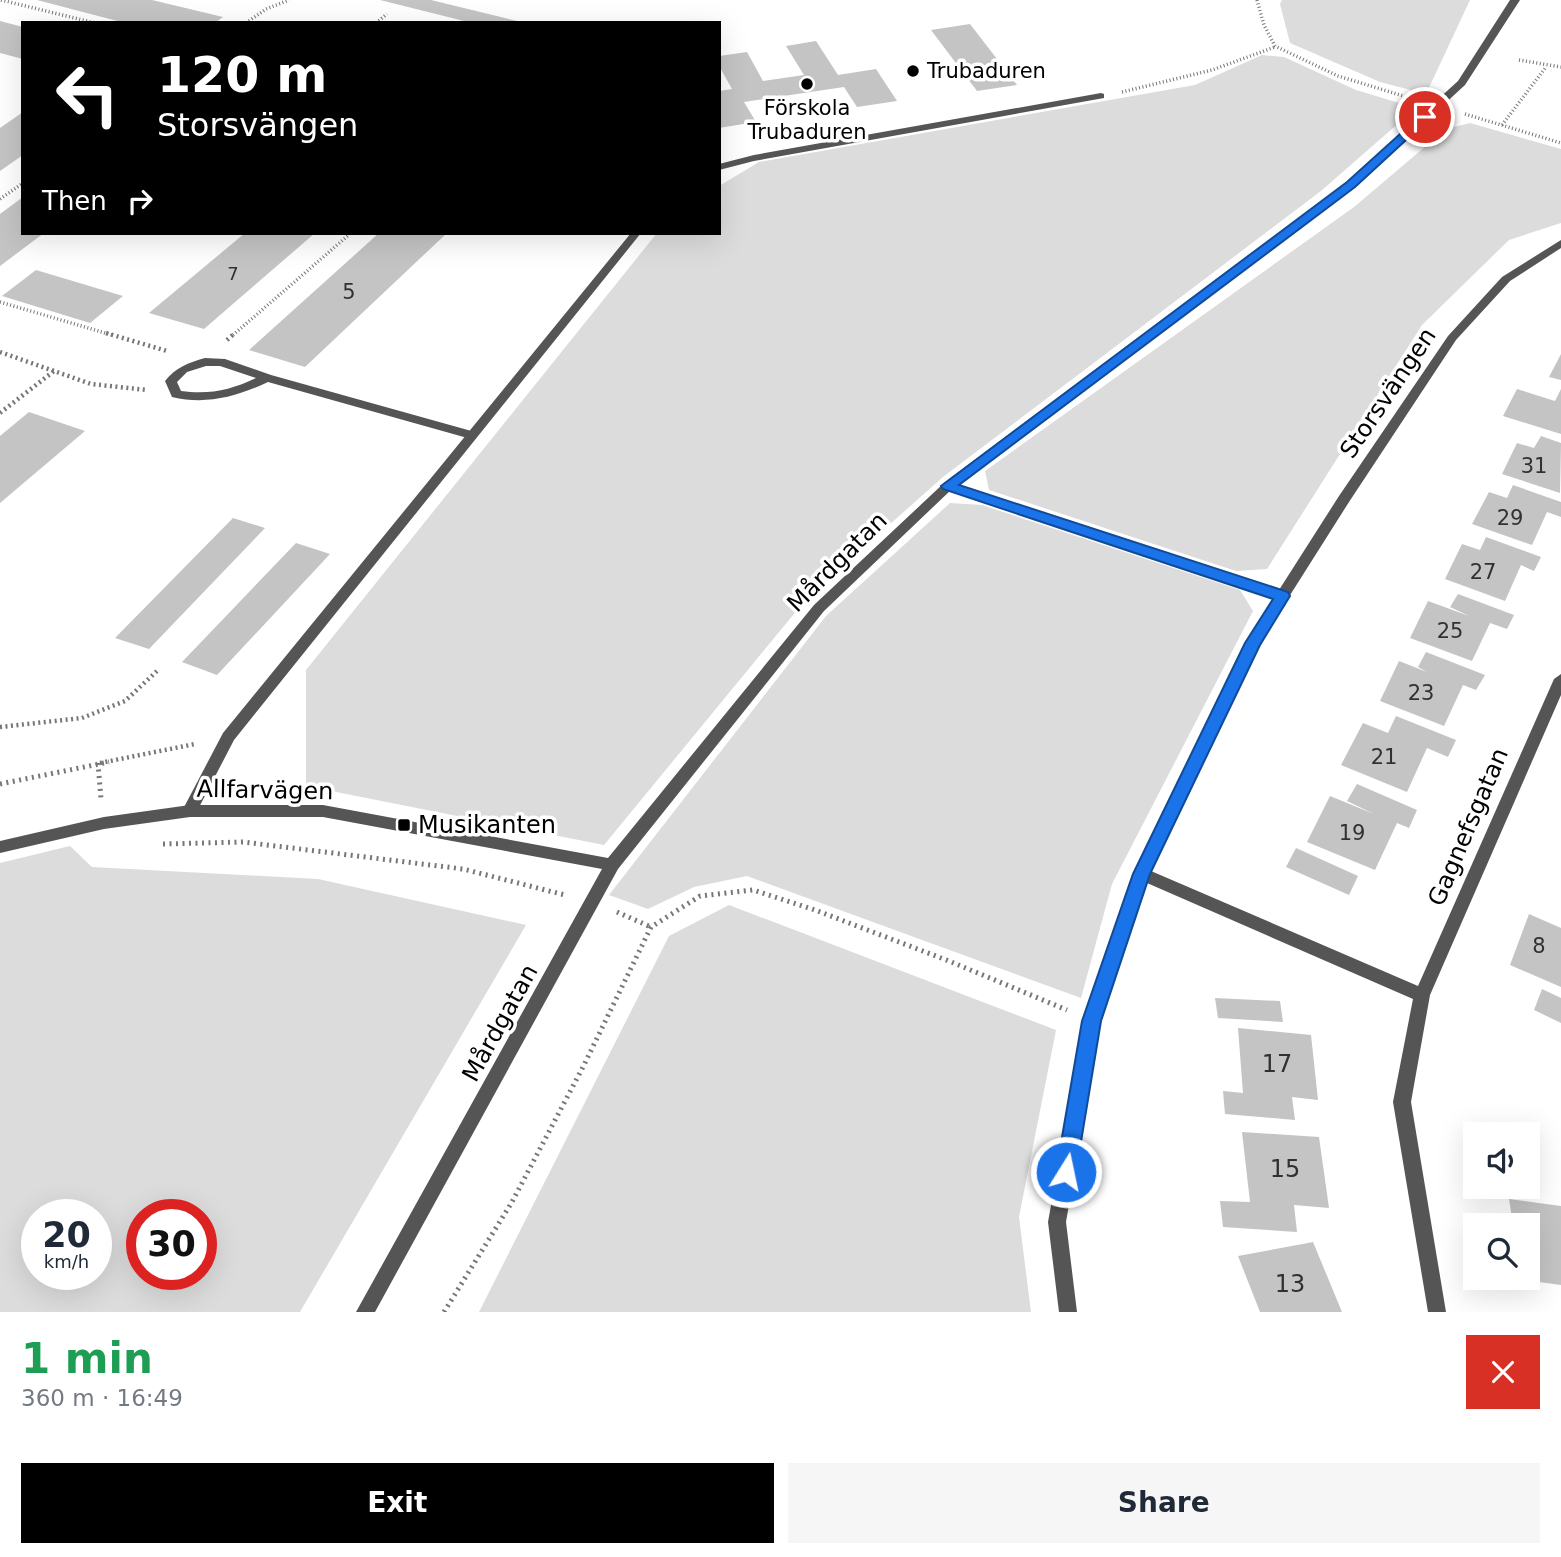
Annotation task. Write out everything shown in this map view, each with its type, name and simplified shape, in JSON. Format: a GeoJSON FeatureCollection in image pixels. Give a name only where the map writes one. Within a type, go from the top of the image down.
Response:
{"type":"FeatureCollection","features":[{"type":"Feature","properties":{"kind":"street","name":"Mårdgatan"},"geometry":{"type":"LineString","coordinates":[[365,1312],[612,865],[819,608],[948,486],[1351,184],[1462,83],[1516,0]]}},
{"type":"Feature","properties":{"kind":"street"},"geometry":{"type":"LineString","coordinates":[[721,166],[754,158],[1101,96]]}},
{"type":"Feature","properties":{"kind":"street"},"geometry":{"type":"LineString","coordinates":[[190,811],[228,737],[634,235]]}},
{"type":"Feature","properties":{"kind":"street","name":"Storsvängen"},"geometry":{"type":"LineString","coordinates":[[1068,1312],[1057,1222],[1091,1021],[1142,874],[1253,643],[1452,338],[1506,279],[1561,243]]}},
{"type":"Feature","properties":{"kind":"street"},"geometry":{"type":"LineString","coordinates":[[267,378],[229,395],[200,398],[176,394],[171,381],[183,369],[199,363],[221,362],[267,378],[471,435]]}},
{"type":"Feature","properties":{"kind":"street"},"geometry":{"type":"LineString","coordinates":[[948,486],[1282,596]]}},
{"type":"Feature","properties":{"kind":"street","name":"Gagnefsgatan"},"geometry":{"type":"LineString","coordinates":[[1437,1312],[1402,1102],[1422,995],[1561,679]]}},
{"type":"Feature","properties":{"kind":"street","name":"Allfarvägen"},"geometry":{"type":"LineString","coordinates":[[0,847],[104,823],[190,811],[323,811],[612,865]]}},
{"type":"Feature","properties":{"kind":"street"},"geometry":{"type":"LineString","coordinates":[[1142,874],[1422,995]]}},
{"type":"Feature","properties":{"kind":"path"},"geometry":{"type":"LineString","coordinates":[[1,0],[87,21]]}},
{"type":"Feature","properties":{"kind":"path"},"geometry":{"type":"LineString","coordinates":[[249,21],[266,9],[289,0]]}},
{"type":"Feature","properties":{"kind":"path"},"geometry":{"type":"LineString","coordinates":[[1257,0],[1264,25],[1275,47],[1338,76],[1413,99]]}},
{"type":"Feature","properties":{"kind":"path"},"geometry":{"type":"LineString","coordinates":[[378,21],[387,14]]}},
{"type":"Feature","properties":{"kind":"path"},"geometry":{"type":"LineString","coordinates":[[1101,96],[1179,80],[1275,47]]}},
{"type":"Feature","properties":{"kind":"path"},"geometry":{"type":"LineString","coordinates":[[1519,60],[1546,67],[1561,67]]}},
{"type":"Feature","properties":{"kind":"path"},"geometry":{"type":"LineString","coordinates":[[1502,125],[1546,67]]}},
{"type":"Feature","properties":{"kind":"path"},"geometry":{"type":"LineString","coordinates":[[1454,111],[1561,143]]}},
{"type":"Feature","properties":{"kind":"path"},"geometry":{"type":"LineString","coordinates":[[0,199],[21,184]]}},
{"type":"Feature","properties":{"kind":"path"},"geometry":{"type":"LineString","coordinates":[[0,302],[199,363],[349,235]]}},
{"type":"Feature","properties":{"kind":"path"},"geometry":{"type":"LineString","coordinates":[[0,352],[129,391],[174,388]]}},
{"type":"Feature","properties":{"kind":"path"},"geometry":{"type":"LineString","coordinates":[[0,413],[55,370]]}},
{"type":"Feature","properties":{"kind":"path"},"geometry":{"type":"LineString","coordinates":[[0,727],[82,718],[125,701],[157,671]]}},
{"type":"Feature","properties":{"kind":"path"},"geometry":{"type":"LineString","coordinates":[[0,784],[228,737]]}},
{"type":"Feature","properties":{"kind":"path"},"geometry":{"type":"LineString","coordinates":[[98,764],[104,823]]}},
{"type":"Feature","properties":{"kind":"path"},"geometry":{"type":"LineString","coordinates":[[149,845],[243,842],[463,869],[592,902],[652,927]]}},
{"type":"Feature","properties":{"kind":"path"},"geometry":{"type":"LineString","coordinates":[[444,1312],[512,1202],[652,927],[700,896],[753,890],[815,910],[949,961],[1091,1021]]}},
{"type":"Feature","properties":{"kind":"shaded area"},"geometry":{"type":"Polygon","coordinates":[[[1282,0],[1470,0],[1426,94],[1380,82],[1290,43],[1280,4],[1282,0]]]}},
{"type":"Feature","properties":{"kind":"shaded area"},"geometry":{"type":"Polygon","coordinates":[[[1262,55],[1284,57],[1356,90],[1416,108],[1321,191],[943,477],[807,598],[604,845],[306,786],[306,670],[655,235],[721,235],[721,185],[759,162],[1195,85],[1262,55]]]}},
{"type":"Feature","properties":{"kind":"shaded area"},"geometry":{"type":"Polygon","coordinates":[[[1470,123],[1561,149],[1561,223],[1509,240],[1422,325],[1267,569],[1236,571],[989,490],[985,471],[1354,207],[1446,129],[1470,123]]]}},
{"type":"Feature","properties":{"kind":"shaded area"},"geometry":{"type":"Polygon","coordinates":[[[950,503],[982,505],[1240,590],[1253,611],[1112,884],[1081,998],[747,876],[694,887],[648,909],[609,895],[826,616],[950,503]]]}},
{"type":"Feature","properties":{"kind":"shaded area"},"geometry":{"type":"Polygon","coordinates":[[[70,846],[92,867],[318,879],[526,925],[300,1312],[0,1312],[0,863],[70,846]]]}},
{"type":"Feature","properties":{"kind":"shaded area"},"geometry":{"type":"Polygon","coordinates":[[[729,905],[1056,1030],[1019,1217],[1031,1312],[479,1312],[669,936],[729,905]]]}},
{"type":"Feature","properties":{"kind":"building"},"geometry":{"type":"Polygon","coordinates":[[[37,0],[152,0],[223,17],[218,21],[117,21],[37,0]]]}},
{"type":"Feature","properties":{"kind":"building"},"geometry":{"type":"Polygon","coordinates":[[[380,0],[431,0],[517,21],[464,21],[380,0]]]}},
{"type":"Feature","properties":{"kind":"building"},"geometry":{"type":"Polygon","coordinates":[[[0,21],[21,26],[21,58],[0,53],[0,21]]]}},
{"type":"Feature","properties":{"kind":"building"},"geometry":{"type":"Polygon","coordinates":[[[970,24],[1017,85],[977,91],[931,30],[970,24]]]}},
{"type":"Feature","properties":{"kind":"building","name":"Förskola Trubaduren"},"geometry":{"type":"Polygon","coordinates":[[[816,41],[838,75],[876,69],[897,101],[857,107],[844,87],[744,102],[756,122],[721,128],[721,91],[732,89],[721,70],[721,56],[747,52],[763,81],[804,75],[786,46],[816,41]]]}},
{"type":"Feature","properties":{"kind":"building"},"geometry":{"type":"Polygon","coordinates":[[[21,113],[21,156],[0,171],[0,128],[21,113]]]}},
{"type":"Feature","properties":{"kind":"building"},"geometry":{"type":"Polygon","coordinates":[[[21,198],[21,235],[41,235],[0,266],[0,214],[21,198]]]}},
{"type":"Feature","properties":{"kind":"building"},"geometry":{"type":"Polygon","coordinates":[[[243,235],[313,235],[204,329],[149,313],[243,235]]]}},
{"type":"Feature","properties":{"kind":"building"},"geometry":{"type":"Polygon","coordinates":[[[377,235],[445,235],[305,367],[249,350],[377,235]]]}},
{"type":"Feature","properties":{"kind":"building"},"geometry":{"type":"Polygon","coordinates":[[[36,270],[123,296],[90,323],[2,296],[36,270]]]}},
{"type":"Feature","properties":{"kind":"building"},"geometry":{"type":"Polygon","coordinates":[[[1561,354],[1561,380],[1549,377],[1561,354]]]}},
{"type":"Feature","properties":{"kind":"building"},"geometry":{"type":"Polygon","coordinates":[[[1517,389],[1555,401],[1561,389],[1561,434],[1503,416],[1517,389]]]}},
{"type":"Feature","properties":{"kind":"building"},"geometry":{"type":"Polygon","coordinates":[[[29,412],[85,431],[0,503],[0,436],[29,412]]]}},
{"type":"Feature","properties":{"kind":"building"},"geometry":{"type":"Polygon","coordinates":[[[1541,436],[1561,443],[1560,493],[1502,474],[1517,443],[1534,448],[1541,436]]]}},
{"type":"Feature","properties":{"kind":"building"},"geometry":{"type":"Polygon","coordinates":[[[1513,485],[1561,502],[1561,517],[1547,512],[1532,545],[1472,524],[1489,492],[1507,498],[1513,485]]]}},
{"type":"Feature","properties":{"kind":"building"},"geometry":{"type":"Polygon","coordinates":[[[233,518],[265,528],[149,649],[115,638],[233,518]]]}},
{"type":"Feature","properties":{"kind":"building"},"geometry":{"type":"Polygon","coordinates":[[[1486,537],[1541,557],[1534,571],[1521,565],[1505,601],[1445,579],[1462,544],[1480,550],[1486,537]]]}},
{"type":"Feature","properties":{"kind":"building"},"geometry":{"type":"Polygon","coordinates":[[[296,543],[330,554],[217,675],[182,662],[296,543]]]}},
{"type":"Feature","properties":{"kind":"building"},"geometry":{"type":"Polygon","coordinates":[[[1458,594],[1514,615],[1507,629],[1490,623],[1472,661],[1410,638],[1428,601],[1469,616],[1450,607],[1458,594]]]}},
{"type":"Feature","properties":{"kind":"building"},"geometry":{"type":"Polygon","coordinates":[[[1426,652],[1485,675],[1476,690],[1463,685],[1444,726],[1380,701],[1399,661],[1427,672],[1418,667],[1426,652]]]}},
{"type":"Feature","properties":{"kind":"building"},"geometry":{"type":"Polygon","coordinates":[[[1396,716],[1456,740],[1448,757],[1427,748],[1407,792],[1341,765],[1363,723],[1388,733],[1396,716]]]}},
{"type":"Feature","properties":{"kind":"building"},"geometry":{"type":"Polygon","coordinates":[[[1357,784],[1417,810],[1409,828],[1397,823],[1375,870],[1307,842],[1330,796],[1374,814],[1347,801],[1357,784]]]}},
{"type":"Feature","properties":{"kind":"building"},"geometry":{"type":"Polygon","coordinates":[[[1296,848],[1358,876],[1349,895],[1286,867],[1296,848]]]}},
{"type":"Feature","properties":{"kind":"building"},"geometry":{"type":"Polygon","coordinates":[[[1529,914],[1561,928],[1561,987],[1510,965],[1529,914]]]}},
{"type":"Feature","properties":{"kind":"building"},"geometry":{"type":"Polygon","coordinates":[[[1542,989],[1561,998],[1561,1023],[1534,1010],[1542,989]]]}},
{"type":"Feature","properties":{"kind":"building"},"geometry":{"type":"Polygon","coordinates":[[[1215,998],[1280,1001],[1283,1022],[1218,1018],[1215,998]]]}},
{"type":"Feature","properties":{"kind":"building"},"geometry":{"type":"Polygon","coordinates":[[[1238,1028],[1311,1035],[1318,1100],[1292,1097],[1295,1120],[1225,1114],[1223,1091],[1243,1093],[1238,1028]]]}},
{"type":"Feature","properties":{"kind":"building"},"geometry":{"type":"Polygon","coordinates":[[[1242,1132],[1319,1137],[1329,1208],[1294,1205],[1297,1232],[1223,1227],[1220,1201],[1250,1202],[1242,1132]]]}},
{"type":"Feature","properties":{"kind":"building"},"geometry":{"type":"Polygon","coordinates":[[[1509,1199],[1561,1206],[1561,1285],[1540,1282],[1540,1213],[1511,1213],[1509,1199]]]}},
{"type":"Feature","properties":{"kind":"building"},"geometry":{"type":"Polygon","coordinates":[[[1313,1242],[1342,1312],[1260,1312],[1238,1256],[1313,1242]]]}},
{"type":"Feature","properties":{"kind":"place","name":"Trubaduren"},"geometry":{"type":"Point","coordinates":[913,71]}},
{"type":"Feature","properties":{"kind":"place","name":"Förskola Trubaduren"},"geometry":{"type":"Point","coordinates":[807,84]}},
{"type":"Feature","properties":{"kind":"place","name":"Musikanten"},"geometry":{"type":"Point","coordinates":[404,825]}},
{"type":"Feature","properties":{"kind":"route"},"geometry":{"type":"LineString","coordinates":[[1066,1172],[1091,1021],[1142,874],[1253,643],[1282,596],[948,486],[1351,184],[1425,117]]}}]}
